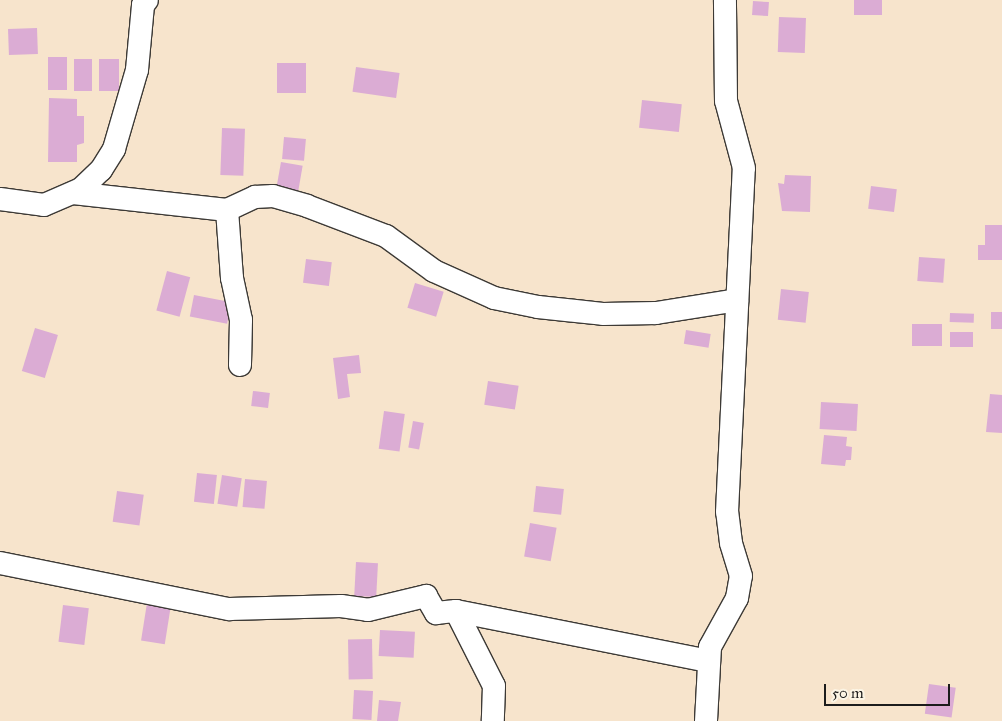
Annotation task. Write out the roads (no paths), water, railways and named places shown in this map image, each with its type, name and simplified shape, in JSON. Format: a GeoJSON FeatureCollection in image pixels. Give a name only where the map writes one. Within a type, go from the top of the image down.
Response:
{"type":"FeatureCollection","features":[{"type":"Feature","properties":{"kind":"street"},"geometry":{"type":"LineString","coordinates":[[0,200],[44,205],[73,193],[101,170],[114,149],[137,70],[143,5],[147,0]]}},
{"type":"Feature","properties":{"kind":"street"},"geometry":{"type":"LineString","coordinates":[[706,721],[710,646],[737,598],[741,576],[731,543],[727,512],[744,168],[726,101],[725,0]]}},
{"type":"Feature","properties":{"kind":"street"},"geometry":{"type":"LineString","coordinates":[[73,193],[227,210],[255,198],[273,196],[307,206],[386,236],[434,271],[494,298],[538,306],[604,314],[656,313],[737,300]]}},
{"type":"Feature","properties":{"kind":"street"},"geometry":{"type":"LineString","coordinates":[[227,210],[232,278],[241,320],[240,365]]}},
{"type":"Feature","properties":{"kind":"street"},"geometry":{"type":"LineString","coordinates":[[0,563],[229,609],[341,606],[368,610],[426,596],[436,613],[456,611],[709,661]]}},
{"type":"Feature","properties":{"kind":"street"},"geometry":{"type":"LineString","coordinates":[[456,611],[494,686],[493,721]]}}]}
